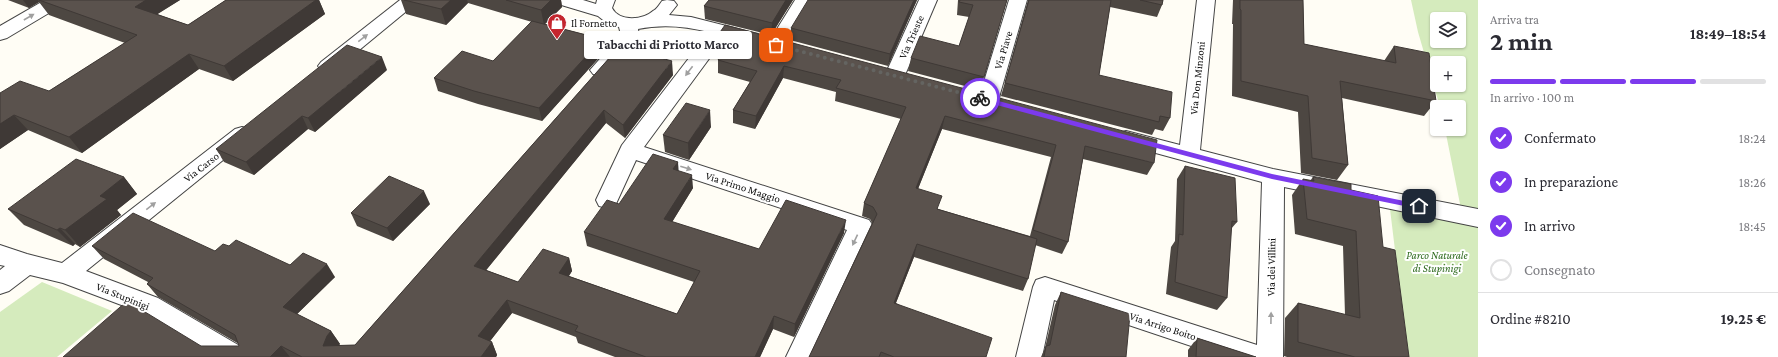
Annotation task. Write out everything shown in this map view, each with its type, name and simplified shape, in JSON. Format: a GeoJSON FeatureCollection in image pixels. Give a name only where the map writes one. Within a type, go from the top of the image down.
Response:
{"type":"FeatureCollection","features":[{"type":"Feature","properties":{"kind":"street"},"geometry":{"type":"LineString","coordinates":[[0,34],[58,0]]}},
{"type":"Feature","properties":{"kind":"street"},"geometry":{"type":"LineString","coordinates":[[312,78],[411,0]]}},
{"type":"Feature","properties":{"kind":"street"},"geometry":{"type":"LineString","coordinates":[[564,0],[605,6],[612,20],[628,24],[654,20],[691,22],[798,50]]}},
{"type":"Feature","properties":{"kind":"street"},"geometry":{"type":"LineString","coordinates":[[776,45],[804,0]]}},
{"type":"Feature","properties":{"kind":"street","name":"Via Trieste"},"geometry":{"type":"LineString","coordinates":[[916,81],[887,73],[928,0]]}},
{"type":"Feature","properties":{"kind":"street","name":"Via Piave"},"geometry":{"type":"LineString","coordinates":[[967,95],[996,103],[1018,0]]}},
{"type":"Feature","properties":{"kind":"street","name":"Via Don Minzoni"},"geometry":{"type":"LineString","coordinates":[[1189,155],[1206,0]]}},
{"type":"Feature","properties":{"kind":"street"},"geometry":{"type":"LineString","coordinates":[[654,20],[665,12],[666,3]]}},
{"type":"Feature","properties":{"kind":"street"},"geometry":{"type":"LineString","coordinates":[[666,3],[691,22]]}},
{"type":"Feature","properties":{"kind":"street"},"geometry":{"type":"LineString","coordinates":[[587,84],[610,44],[630,36],[628,24]]}},
{"type":"Feature","properties":{"kind":"street"},"geometry":{"type":"LineString","coordinates":[[607,200],[630,150],[721,29]]}},
{"type":"Feature","properties":{"kind":"street","name":"Via Carso"},"geometry":{"type":"LineString","coordinates":[[66,274],[257,122]]}},
{"type":"Feature","properties":{"kind":"street"},"geometry":{"type":"LineString","coordinates":[[1109,134],[1272,177],[1478,218]]}},
{"type":"Feature","properties":{"kind":"street","name":"Via Primo Maggio"},"geometry":{"type":"LineString","coordinates":[[630,150],[861,226],[799,357]]}},
{"type":"Feature","properties":{"kind":"street","name":"Via dei Villini"},"geometry":{"type":"LineString","coordinates":[[1270,357],[1272,177]]}},
{"type":"Feature","properties":{"kind":"street","name":"Via Stupinigi"},"geometry":{"type":"LineString","coordinates":[[0,255],[26,264],[66,274],[149,306],[236,357]]}},
{"type":"Feature","properties":{"kind":"street"},"geometry":{"type":"LineString","coordinates":[[0,284],[26,264]]}},
{"type":"Feature","properties":{"kind":"street","name":"Via Arrigo Boito"},"geometry":{"type":"LineString","coordinates":[[1029,357],[1045,287],[1259,357]]}},
{"type":"Feature","properties":{"kind":"green space","name":"Parco Naturale di Stupinigi"},"geometry":{"type":"Polygon","coordinates":[[[1411,0],[1478,0],[1478,357],[1408,357],[1390,209],[1464,224],[1446,136],[1466,136],[1466,100],[1438,100],[1436,92],[1466,92],[1466,56],[1430,56],[1430,73],[1418,32],[1411,0]]]}},
{"type":"Feature","properties":{"kind":"green space"},"geometry":{"type":"Polygon","coordinates":[[[42,282],[112,311],[57,357],[0,357],[0,312],[42,282]]]}},
{"type":"Feature","properties":{"kind":"building"},"geometry":{"type":"Polygon","coordinates":[[[39,0],[146,0],[135,7],[188,25],[226,0],[316,0],[224,66],[189,54],[69,137],[14,115],[0,124],[0,93],[20,81],[49,91],[137,35],[39,0]]]}},
{"type":"Feature","properties":{"kind":"building"},"geometry":{"type":"Polygon","coordinates":[[[404,0],[451,0],[441,9],[404,0]]]}},
{"type":"Feature","properties":{"kind":"building"},"geometry":{"type":"Polygon","coordinates":[[[506,0],[551,0],[541,10],[506,0]]]}},
{"type":"Feature","properties":{"kind":"building"},"geometry":{"type":"Polygon","coordinates":[[[709,0],[786,0],[772,23],[704,6],[709,0]]]}},
{"type":"Feature","properties":{"kind":"building"},"geometry":{"type":"Polygon","coordinates":[[[808,0],[914,0],[890,54],[791,28],[808,0]]]}},
{"type":"Feature","properties":{"kind":"building"},"geometry":{"type":"Polygon","coordinates":[[[960,0],[1007,0],[984,77],[911,58],[920,36],[959,46],[973,5],[959,2],[960,0]]]}},
{"type":"Feature","properties":{"kind":"building"},"geometry":{"type":"Polygon","coordinates":[[[1029,0],[1111,0],[1099,75],[1172,92],[1170,118],[1160,116],[1159,122],[1005,83],[1029,0]]]}},
{"type":"Feature","properties":{"kind":"building"},"geometry":{"type":"Polygon","coordinates":[[[1140,0],[1163,0],[1162,5],[1140,0]]]}},
{"type":"Feature","properties":{"kind":"building"},"geometry":{"type":"Polygon","coordinates":[[[1240,0],[1303,0],[1304,44],[1396,63],[1394,46],[1429,53],[1430,92],[1435,92],[1436,100],[1340,81],[1348,165],[1312,158],[1308,96],[1241,81],[1240,0]]]}},
{"type":"Feature","properties":{"kind":"building"},"geometry":{"type":"Polygon","coordinates":[[[532,21],[602,39],[539,108],[474,91],[434,78],[462,51],[493,61],[532,21]]]}},
{"type":"Feature","properties":{"kind":"building"},"geometry":{"type":"Polygon","coordinates":[[[725,25],[1157,140],[1154,163],[1085,146],[1068,242],[1033,230],[1056,145],[945,116],[916,188],[942,196],[937,209],[1037,239],[1028,279],[917,244],[894,303],[992,338],[986,357],[894,357],[881,352],[879,357],[809,357],[877,214],[873,207],[864,203],[906,107],[836,88],[841,80],[784,66],[756,116],[733,110],[757,71],[718,60],[728,46],[716,38],[725,25]]]}},
{"type":"Feature","properties":{"kind":"building"},"geometry":{"type":"Polygon","coordinates":[[[347,45],[382,57],[308,118],[302,116],[246,162],[216,149],[347,45]]]}},
{"type":"Feature","properties":{"kind":"building"},"geometry":{"type":"Polygon","coordinates":[[[619,47],[672,61],[623,125],[604,110],[474,266],[518,282],[543,249],[569,258],[559,273],[677,314],[700,271],[584,232],[607,200],[619,204],[653,154],[678,162],[673,169],[692,175],[664,219],[759,249],[786,200],[846,220],[795,324],[774,316],[755,357],[646,357],[575,331],[578,326],[507,300],[478,336],[492,342],[481,357],[302,357],[281,346],[270,357],[63,357],[127,301],[201,346],[239,346],[235,335],[147,284],[153,278],[92,246],[133,213],[215,251],[223,244],[229,246],[236,240],[290,265],[303,253],[327,264],[283,307],[331,331],[323,346],[355,345],[619,47]]]}},
{"type":"Feature","properties":{"kind":"building"},"geometry":{"type":"Polygon","coordinates":[[[686,103],[710,110],[688,143],[663,135],[686,103]]]}},
{"type":"Feature","properties":{"kind":"building"},"geometry":{"type":"Polygon","coordinates":[[[76,159],[124,177],[100,196],[107,199],[65,230],[60,228],[57,230],[8,209],[76,159]]]}},
{"type":"Feature","properties":{"kind":"building"},"geometry":{"type":"Polygon","coordinates":[[[1185,166],[1235,178],[1237,222],[1232,221],[1227,298],[1175,282],[1179,234],[1183,235],[1185,166]]]}},
{"type":"Feature","properties":{"kind":"building"},"geometry":{"type":"Polygon","coordinates":[[[389,176],[424,191],[387,228],[351,213],[389,176]]]}},
{"type":"Feature","properties":{"kind":"building"},"geometry":{"type":"Polygon","coordinates":[[[1313,177],[1351,184],[1351,190],[1378,196],[1383,247],[1395,250],[1409,357],[1355,357],[1298,342],[1298,303],[1360,318],[1356,231],[1307,219],[1303,179],[1314,181],[1313,177]]]}},
{"type":"Feature","properties":{"kind":"building"},"geometry":{"type":"Polygon","coordinates":[[[1061,292],[1130,314],[1126,357],[1044,357],[1046,346],[1050,345],[1061,292]]]}},
{"type":"Feature","properties":{"kind":"building"},"geometry":{"type":"Polygon","coordinates":[[[1197,338],[1256,357],[1196,357],[1197,338]]]}},
{"type":"Feature","properties":{"kind":"way so far"},"geometry":{"type":"LineString","coordinates":[[776,45],[980,98]]}},
{"type":"Feature","properties":{"kind":"place","name":"Il Fornetto"},"geometry":{"type":"Point","coordinates":[557,40]}},
{"type":"Feature","properties":{"kind":"place","name":"Tabacchi di Priotto Marco"},"geometry":{"type":"Point","coordinates":[776,45]}},
{"type":"Feature","properties":{"kind":"route"},"geometry":{"type":"LineString","coordinates":[[980,98],[1272,177],[1419,206]]}}]}
